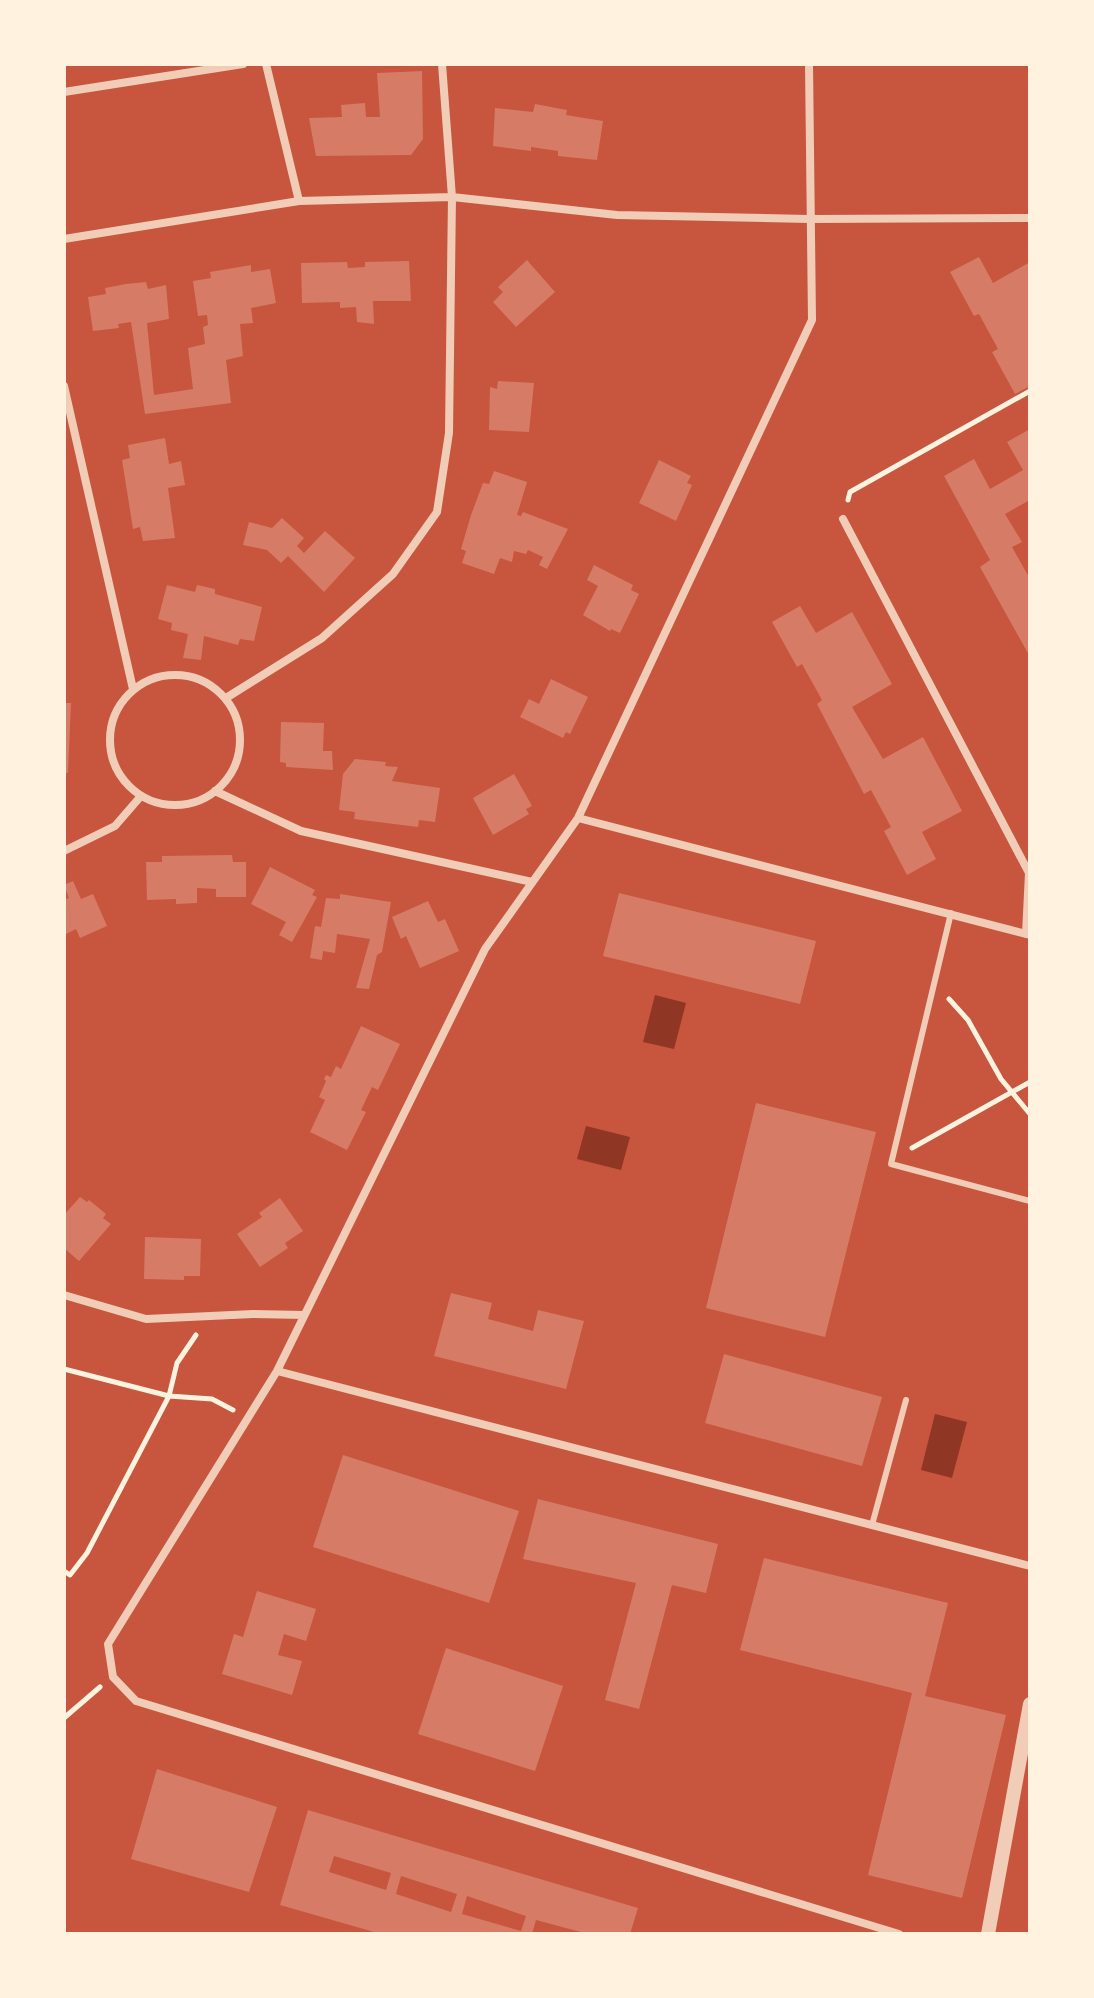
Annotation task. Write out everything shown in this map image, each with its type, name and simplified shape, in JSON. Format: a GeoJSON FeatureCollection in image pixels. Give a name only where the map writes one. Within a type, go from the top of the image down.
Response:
{"type":"FeatureCollection","features":[{"type":"Feature","properties":{"kind":"street"},"geometry":{"type":"LineString","coordinates":[[64,92],[243,64]]}},
{"type":"Feature","properties":{"kind":"street"},"geometry":{"type":"LineString","coordinates":[[266,64],[299,201]]}},
{"type":"Feature","properties":{"kind":"street"},"geometry":{"type":"LineString","coordinates":[[226,698],[322,638],[393,574],[437,512],[449,433],[452,197],[442,64]]}},
{"type":"Feature","properties":{"kind":"street"},"geometry":{"type":"LineString","coordinates":[[809,64],[812,320],[578,818],[485,949],[277,1371],[108,1644],[113,1677],[136,1701],[899,1934]]}},
{"type":"Feature","properties":{"kind":"street"},"geometry":{"type":"LineString","coordinates":[[64,239],[299,201],[452,197],[617,215],[810,219],[1030,218]]}},
{"type":"Feature","properties":{"kind":"street"},"geometry":{"type":"LineString","coordinates":[[64,386],[133,689]]}},
{"type":"Feature","properties":{"kind":"street"},"geometry":{"type":"LineString","coordinates":[[578,818],[1028,934],[1029,873],[843,519]]}},
{"type":"Feature","properties":{"kind":"street"},"geometry":{"type":"LineString","coordinates":[[171,674],[192,675],[211,684],[226,698],[237,716],[241,736],[238,757],[230,776],[215,791],[198,801],[179,806],[159,804],[141,796],[126,784],[114,766],[109,745],[111,724],[119,705],[133,689],[150,678],[171,674]]}},
{"type":"Feature","properties":{"kind":"street"},"geometry":{"type":"LineString","coordinates":[[215,791],[301,831],[532,882]]}},
{"type":"Feature","properties":{"kind":"street"},"geometry":{"type":"LineString","coordinates":[[64,851],[115,826],[141,796]]}},
{"type":"Feature","properties":{"kind":"street"},"geometry":{"type":"LineString","coordinates":[[64,1295],[146,1319],[304,1315]]}},
{"type":"Feature","properties":{"kind":"street"},"geometry":{"type":"LineString","coordinates":[[277,1371],[1030,1566]]}},
{"type":"Feature","properties":{"kind":"street"},"geometry":{"type":"LineString","coordinates":[[988,1934],[1030,1704]]}},
{"type":"Feature","properties":{"kind":"lane"},"geometry":{"type":"LineString","coordinates":[[951,913],[891,1164],[1030,1201]]}},
{"type":"Feature","properties":{"kind":"lane"},"geometry":{"type":"LineString","coordinates":[[872,1525],[906,1400]]}},
{"type":"Feature","properties":{"kind":"path"},"geometry":{"type":"LineString","coordinates":[[843,519],[850,492],[1030,391]]}},
{"type":"Feature","properties":{"kind":"path"},"geometry":{"type":"LineString","coordinates":[[937,977],[944,994],[968,1020],[1001,1079],[1030,1114]]}},
{"type":"Feature","properties":{"kind":"path"},"geometry":{"type":"LineString","coordinates":[[891,1164],[903,1154],[1030,1082]]}},
{"type":"Feature","properties":{"kind":"path"},"geometry":{"type":"LineString","coordinates":[[64,1571],[70,1575],[87,1553],[169,1396],[177,1363],[210,1316]]}},
{"type":"Feature","properties":{"kind":"path"},"geometry":{"type":"LineString","coordinates":[[64,1369],[169,1396],[212,1399],[248,1418]]}},
{"type":"Feature","properties":{"kind":"path"},"geometry":{"type":"LineString","coordinates":[[64,1718],[113,1677]]}},
{"type":"Feature","properties":{"kind":"shaded area"},"geometry":{"type":"Polygon","coordinates":[[[655,995],[686,1003],[674,1049],[643,1042],[655,995]]]}},
{"type":"Feature","properties":{"kind":"shaded area"},"geometry":{"type":"Polygon","coordinates":[[[586,1126],[630,1137],[621,1170],[577,1159],[586,1126]]]}},
{"type":"Feature","properties":{"kind":"shaded area"},"geometry":{"type":"Polygon","coordinates":[[[935,1414],[967,1422],[952,1478],[921,1470],[935,1414]]]}},
{"type":"Feature","properties":{"kind":"building"},"geometry":{"type":"Polygon","coordinates":[[[422,71],[423,139],[411,155],[316,156],[309,118],[342,117],[341,105],[365,103],[366,117],[380,117],[377,73],[422,71]]]}},
{"type":"Feature","properties":{"kind":"building"},"geometry":{"type":"Polygon","coordinates":[[[535,104],[567,110],[566,115],[603,121],[597,160],[558,156],[558,151],[531,147],[531,151],[493,146],[495,108],[533,112],[535,104]]]}},
{"type":"Feature","properties":{"kind":"building"},"geometry":{"type":"Polygon","coordinates":[[[979,257],[993,283],[1030,262],[1030,386],[1015,394],[992,352],[998,349],[979,314],[974,316],[950,272],[979,257]]]}},
{"type":"Feature","properties":{"kind":"building"},"geometry":{"type":"Polygon","coordinates":[[[527,260],[555,292],[516,327],[493,302],[503,292],[498,287],[527,260]]]}},
{"type":"Feature","properties":{"kind":"building"},"geometry":{"type":"Polygon","coordinates":[[[409,261],[411,301],[373,301],[374,324],[357,322],[356,307],[340,308],[340,302],[302,303],[301,263],[347,262],[348,268],[365,267],[365,262],[409,261]]]}},
{"type":"Feature","properties":{"kind":"building"},"geometry":{"type":"Polygon","coordinates":[[[251,265],[251,272],[270,269],[276,303],[251,308],[253,323],[240,324],[243,356],[226,360],[231,403],[145,414],[131,322],[118,324],[119,328],[93,331],[88,297],[106,294],[105,288],[126,284],[146,282],[148,289],[166,285],[169,319],[147,323],[154,395],[193,389],[188,348],[205,344],[203,327],[208,325],[207,315],[198,316],[193,281],[211,278],[210,272],[251,265]]]}},
{"type":"Feature","properties":{"kind":"building"},"geometry":{"type":"Polygon","coordinates":[[[498,381],[534,383],[529,432],[489,430],[490,387],[497,389],[498,381]]]}},
{"type":"Feature","properties":{"kind":"building"},"geometry":{"type":"Polygon","coordinates":[[[1030,429],[1030,500],[1005,514],[1022,542],[1012,547],[1030,579],[1030,657],[980,567],[990,560],[944,476],[974,459],[990,489],[1023,470],[1007,442],[1030,429]]]}},
{"type":"Feature","properties":{"kind":"building"},"geometry":{"type":"Polygon","coordinates":[[[165,438],[169,464],[181,461],[185,485],[168,488],[175,538],[143,541],[140,527],[133,529],[122,460],[130,458],[128,445],[165,438]]]}},
{"type":"Feature","properties":{"kind":"building"},"geometry":{"type":"Polygon","coordinates":[[[659,460],[691,476],[687,483],[692,485],[676,521],[639,503],[659,460]]]}},
{"type":"Feature","properties":{"kind":"building"},"geometry":{"type":"Polygon","coordinates":[[[494,471],[527,482],[517,515],[521,516],[523,512],[568,529],[547,569],[539,565],[543,557],[528,550],[526,554],[514,551],[512,562],[500,558],[494,574],[462,563],[466,551],[461,549],[471,515],[483,483],[489,484],[494,471]]]}},
{"type":"Feature","properties":{"kind":"building"},"geometry":{"type":"Polygon","coordinates":[[[282,518],[304,538],[297,546],[304,553],[325,531],[355,558],[324,592],[288,556],[281,563],[267,550],[243,545],[249,522],[272,528],[282,518]]]}},
{"type":"Feature","properties":{"kind":"building"},"geometry":{"type":"Polygon","coordinates":[[[594,565],[633,585],[631,590],[639,594],[620,633],[610,631],[583,615],[598,586],[587,580],[594,565]]]}},
{"type":"Feature","properties":{"kind":"building"},"geometry":{"type":"Polygon","coordinates":[[[167,585],[195,592],[197,585],[215,589],[215,594],[262,607],[254,641],[240,639],[238,645],[204,636],[201,660],[183,658],[188,634],[171,630],[172,623],[158,619],[167,585]]]}},
{"type":"Feature","properties":{"kind":"building"},"geometry":{"type":"Polygon","coordinates":[[[800,606],[816,633],[852,612],[892,684],[852,707],[883,759],[923,737],[962,811],[922,832],[936,859],[907,875],[884,831],[891,827],[871,790],[864,794],[817,704],[822,700],[802,664],[797,667],[772,622],[800,606]]]}},
{"type":"Feature","properties":{"kind":"building"},"geometry":{"type":"Polygon","coordinates":[[[551,679],[588,697],[570,734],[566,732],[563,738],[520,717],[529,699],[539,704],[551,679]]]}},
{"type":"Feature","properties":{"kind":"building"},"geometry":{"type":"Polygon","coordinates":[[[64,703],[71,703],[68,773],[64,773],[64,703]]]}},
{"type":"Feature","properties":{"kind":"building"},"geometry":{"type":"Polygon","coordinates":[[[281,722],[324,723],[323,751],[332,751],[333,770],[286,767],[286,763],[280,762],[281,722]]]}},
{"type":"Feature","properties":{"kind":"building"},"geometry":{"type":"Polygon","coordinates":[[[355,759],[386,762],[385,766],[398,767],[392,781],[440,788],[435,822],[419,820],[418,827],[354,819],[355,812],[339,810],[343,774],[355,759]]]}},
{"type":"Feature","properties":{"kind":"building"},"geometry":{"type":"Polygon","coordinates":[[[514,774],[532,806],[526,809],[529,814],[493,835],[473,798],[514,774]]]}},
{"type":"Feature","properties":{"kind":"building"},"geometry":{"type":"Polygon","coordinates":[[[232,855],[233,862],[246,862],[246,897],[216,897],[216,889],[197,888],[197,903],[176,904],[176,899],[147,900],[146,862],[162,862],[162,856],[232,855]]]}},
{"type":"Feature","properties":{"kind":"building"},"geometry":{"type":"Polygon","coordinates":[[[270,867],[315,890],[312,895],[317,897],[292,942],[279,935],[286,922],[251,904],[270,867]]]}},
{"type":"Feature","properties":{"kind":"building"},"geometry":{"type":"Polygon","coordinates":[[[73,881],[81,899],[93,894],[107,926],[80,938],[76,929],[64,935],[64,900],[69,898],[64,885],[73,881]]]}},
{"type":"Feature","properties":{"kind":"building"},"geometry":{"type":"Polygon","coordinates":[[[619,893],[816,941],[800,1004],[603,956],[619,893]]]}},
{"type":"Feature","properties":{"kind":"building"},"geometry":{"type":"Polygon","coordinates":[[[340,894],[391,902],[382,952],[377,955],[369,989],[356,988],[370,939],[337,934],[335,953],[323,951],[322,960],[310,958],[315,926],[321,927],[326,898],[340,899],[340,894]]]}},
{"type":"Feature","properties":{"kind":"building"},"geometry":{"type":"Polygon","coordinates":[[[428,901],[438,922],[445,919],[459,951],[420,968],[406,936],[401,939],[392,917],[428,901]]]}},
{"type":"Feature","properties":{"kind":"building"},"geometry":{"type":"Polygon","coordinates":[[[361,1026],[400,1044],[378,1090],[372,1087],[361,1110],[366,1112],[347,1150],[310,1132],[325,1100],[319,1097],[326,1081],[324,1079],[326,1075],[331,1077],[336,1066],[341,1069],[361,1026]]]}},
{"type":"Feature","properties":{"kind":"building"},"geometry":{"type":"Polygon","coordinates":[[[756,1103],[876,1132],[825,1337],[706,1308],[756,1103]]]}},
{"type":"Feature","properties":{"kind":"building"},"geometry":{"type":"Polygon","coordinates":[[[80,1197],[87,1202],[89,1200],[106,1214],[103,1218],[111,1224],[79,1261],[64,1248],[64,1215],[80,1197]]]}},
{"type":"Feature","properties":{"kind":"building"},"geometry":{"type":"Polygon","coordinates":[[[280,1198],[303,1231],[285,1243],[288,1248],[260,1267],[237,1234],[262,1217],[259,1213],[280,1198]]]}},
{"type":"Feature","properties":{"kind":"building"},"geometry":{"type":"Polygon","coordinates":[[[145,1237],[201,1239],[200,1276],[184,1276],[184,1280],[144,1279],[145,1237]]]}},
{"type":"Feature","properties":{"kind":"building"},"geometry":{"type":"Polygon","coordinates":[[[451,1293],[492,1303],[488,1319],[533,1331],[538,1310],[584,1321],[566,1389],[434,1356],[451,1293]]]}},
{"type":"Feature","properties":{"kind":"building"},"geometry":{"type":"Polygon","coordinates":[[[724,1354],[882,1397],[862,1466],[705,1423],[724,1354]]]}},
{"type":"Feature","properties":{"kind":"building"},"geometry":{"type":"Polygon","coordinates":[[[343,1455],[519,1511],[489,1603],[313,1547],[343,1455]]]}},
{"type":"Feature","properties":{"kind":"building"},"geometry":{"type":"Polygon","coordinates":[[[538,1499],[718,1544],[706,1593],[672,1585],[639,1709],[605,1700],[636,1583],[523,1559],[538,1499]]]}},
{"type":"Feature","properties":{"kind":"building"},"geometry":{"type":"Polygon","coordinates":[[[764,1558],[948,1603],[925,1696],[1006,1715],[962,1898],[868,1875],[912,1693],[740,1650],[764,1558]]]}},
{"type":"Feature","properties":{"kind":"building"},"geometry":{"type":"Polygon","coordinates":[[[257,1591],[316,1609],[306,1641],[284,1634],[278,1655],[302,1661],[292,1695],[222,1674],[234,1634],[243,1637],[257,1591]]]}},
{"type":"Feature","properties":{"kind":"building"},"geometry":{"type":"Polygon","coordinates":[[[446,1648],[563,1686],[535,1771],[418,1734],[446,1648]]]}},
{"type":"Feature","properties":{"kind":"building"},"geometry":{"type":"Polygon","coordinates":[[[157,1769],[277,1807],[249,1892],[131,1859],[157,1769]]]}},
{"type":"Feature","properties":{"kind":"building"},"geometry":{"type":"Polygon","coordinates":[[[308,1810],[638,1908],[630,1934],[588,1934],[536,1920],[532,1934],[381,1934],[280,1905],[308,1810]],[[334,1856],[329,1872],[386,1890],[391,1873],[334,1856]],[[401,1876],[396,1894],[451,1912],[457,1894],[401,1876]],[[467,1896],[462,1914],[521,1931],[526,1916],[467,1896]]]}}]}
